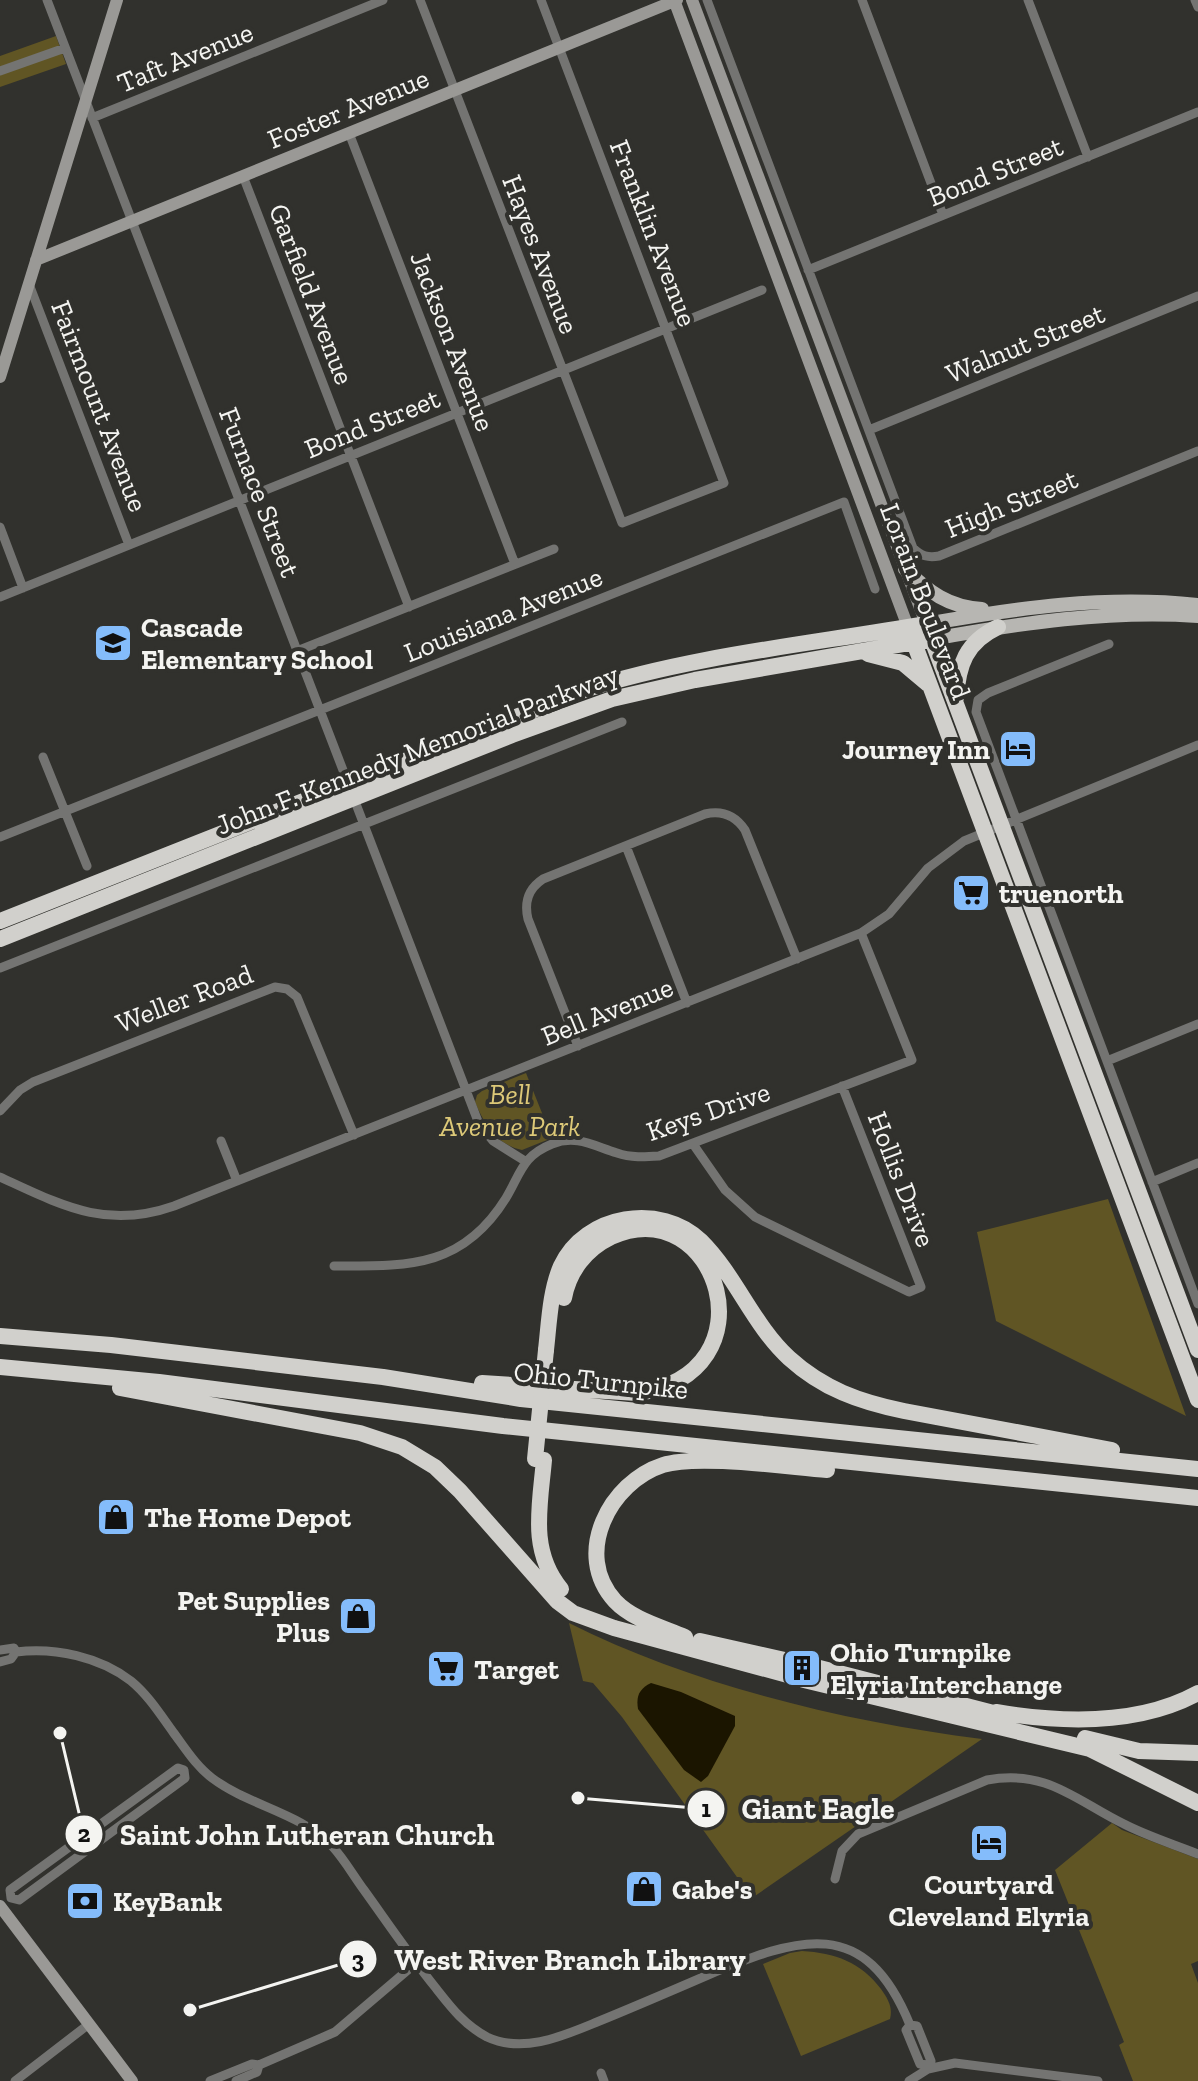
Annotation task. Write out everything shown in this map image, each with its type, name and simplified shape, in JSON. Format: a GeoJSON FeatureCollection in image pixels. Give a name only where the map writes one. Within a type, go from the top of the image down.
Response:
{"type":"FeatureCollection","features":[{"type":"Feature","properties":{"kind":"highway"},"geometry":{"type":"LineString","coordinates":[[956,704],[959,669],[964,655],[984,634],[998,627]]}},
{"type":"Feature","properties":{"kind":"highway","name":"John F. Kennedy Memorial Parkway"},"geometry":{"type":"LineString","coordinates":[[0,939],[562,698],[605,683],[721,657],[929,631]]}},
{"type":"Feature","properties":{"kind":"highway","name":"Lorain Boulevard"},"geometry":{"type":"LineString","coordinates":[[929,631],[1198,1350]]}},
{"type":"Feature","properties":{"kind":"highway","name":"John F. Kennedy Memorial Parkway"},"geometry":{"type":"LineString","coordinates":[[0,921],[351,790],[612,699],[695,680],[855,652],[911,634]]}},
{"type":"Feature","properties":{"kind":"highway","name":"Lorain Boulevard"},"geometry":{"type":"LineString","coordinates":[[911,634],[936,698],[1001,825],[1198,1400]]}},
{"type":"Feature","properties":{"kind":"highway"},"geometry":{"type":"LineString","coordinates":[[855,652],[903,663],[916,672],[936,698]]}},
{"type":"Feature","properties":{"kind":"highway"},"geometry":{"type":"LineString","coordinates":[[543,1583],[529,1546],[528,1530],[540,1460],[557,1281],[568,1255],[591,1232],[628,1218],[646,1218],[679,1226],[700,1240],[779,1348],[819,1381],[843,1394],[904,1411],[1197,1468]]}},
{"type":"Feature","properties":{"kind":"highway"},"geometry":{"type":"LineString","coordinates":[[383,1377],[637,1393],[662,1388],[692,1369],[713,1342],[720,1308],[714,1278],[693,1250],[666,1233],[649,1230],[627,1232],[607,1239],[579,1262],[568,1281],[551,1351]]}},
{"type":"Feature","properties":{"kind":"highway","name":"Ohio Turnpike"},"geometry":{"type":"LineString","coordinates":[[0,1336],[111,1345],[383,1377],[521,1399],[1197,1468]]}},
{"type":"Feature","properties":{"kind":"highway"},"geometry":{"type":"LineString","coordinates":[[0,1369],[218,1405],[387,1440],[421,1457],[449,1479],[564,1607],[588,1620],[801,1671],[983,1710],[1139,1751],[1198,1753]]}},
{"type":"Feature","properties":{"kind":"highway","name":"Ohio Turnpike"},"geometry":{"type":"LineString","coordinates":[[0,1369],[118,1377],[503,1426],[1198,1498]]}},
{"type":"Feature","properties":{"kind":"highway"},"geometry":{"type":"LineString","coordinates":[[540,1460],[539,1542],[546,1567],[559,1587],[577,1603],[599,1614],[1090,1749],[1198,1803]]}},
{"type":"Feature","properties":{"kind":"highway"},"geometry":{"type":"LineString","coordinates":[[685,1637],[625,1609],[615,1601],[601,1579],[598,1539],[604,1515],[625,1486],[648,1471],[673,1462],[702,1462],[1030,1481]]}},
{"type":"Feature","properties":{"kind":"highway"},"geometry":{"type":"LineString","coordinates":[[983,1710],[1053,1720],[1097,1719],[1165,1707],[1198,1693]]}},
{"type":"Feature","properties":{"kind":"highway"},"geometry":{"type":"LineString","coordinates":[[1090,1749],[1198,1760]]}},
{"type":"Feature","properties":{"kind":"main road"},"geometry":{"type":"LineString","coordinates":[[0,377],[117,0]]}},
{"type":"Feature","properties":{"kind":"main road","name":"Foster Avenue"},"geometry":{"type":"LineString","coordinates":[[36,260],[675,0]]}},
{"type":"Feature","properties":{"kind":"main road","name":"Lorain Boulevard"},"geometry":{"type":"LineString","coordinates":[[675,0],[911,634]]}},
{"type":"Feature","properties":{"kind":"main road","name":"Lorain Boulevard"},"geometry":{"type":"LineString","coordinates":[[692,0],[929,631]]}},
{"type":"Feature","properties":{"kind":"main road"},"geometry":{"type":"LineString","coordinates":[[905,569],[946,602],[962,607],[1010,609]]}},
{"type":"Feature","properties":{"kind":"main road","name":"John F. Kennedy Memorial Parkway"},"geometry":{"type":"LineString","coordinates":[[929,631],[1010,609],[1095,601],[1198,605]]}},
{"type":"Feature","properties":{"kind":"main road","name":"John F. Kennedy Memorial Parkway"},"geometry":{"type":"LineString","coordinates":[[929,631],[998,627],[1102,614],[1198,616]]}},
{"type":"Feature","properties":{"kind":"main road"},"geometry":{"type":"LineString","coordinates":[[0,1906],[132,2081]]}},
{"type":"Feature","properties":{"kind":"street","name":"Furnace Street"},"geometry":{"type":"LineString","coordinates":[[47,0],[466,1090],[485,1134],[525,1161]]}},
{"type":"Feature","properties":{"kind":"street","name":"Taft Avenue"},"geometry":{"type":"LineString","coordinates":[[92,118],[383,0]]}},
{"type":"Feature","properties":{"kind":"street","name":"Hayes Avenue"},"geometry":{"type":"LineString","coordinates":[[420,0],[622,523]]}},
{"type":"Feature","properties":{"kind":"street","name":"Franklin Avenue"},"geometry":{"type":"LineString","coordinates":[[541,0],[724,483],[622,523]]}},
{"type":"Feature","properties":{"kind":"street"},"geometry":{"type":"LineString","coordinates":[[707,0],[869,430]]}},
{"type":"Feature","properties":{"kind":"street"},"geometry":{"type":"LineString","coordinates":[[862,0],[943,215]]}},
{"type":"Feature","properties":{"kind":"street"},"geometry":{"type":"LineString","coordinates":[[1028,0],[1088,157]]}},
{"type":"Feature","properties":{"kind":"street"},"geometry":{"type":"LineString","coordinates":[[1195,0],[1198,7]]}},
{"type":"Feature","properties":{"kind":"street"},"geometry":{"type":"LineString","coordinates":[[0,71],[65,48]]}},
{"type":"Feature","properties":{"kind":"street","name":"Bond Street"},"geometry":{"type":"LineString","coordinates":[[808,270],[1198,112]]}},
{"type":"Feature","properties":{"kind":"street","name":"Jackson Avenue"},"geometry":{"type":"LineString","coordinates":[[349,133],[515,564]]}},
{"type":"Feature","properties":{"kind":"street","name":"Garfield Avenue"},"geometry":{"type":"LineString","coordinates":[[243,176],[409,607]]}},
{"type":"Feature","properties":{"kind":"street","name":"Fairmount Avenue"},"geometry":{"type":"LineString","coordinates":[[29,284],[129,545]]}},
{"type":"Feature","properties":{"kind":"street","name":"Bond Street"},"geometry":{"type":"LineString","coordinates":[[0,597],[762,290]]}},
{"type":"Feature","properties":{"kind":"street","name":"Walnut Street"},"geometry":{"type":"LineString","coordinates":[[869,430],[1198,296]]}},
{"type":"Feature","properties":{"kind":"street","name":"High Street"},"geometry":{"type":"LineString","coordinates":[[869,430],[913,548],[932,557],[1198,451]]}},
{"type":"Feature","properties":{"kind":"street","name":"Louisiana Avenue"},"geometry":{"type":"LineString","coordinates":[[0,837],[844,502],[875,589]]}},
{"type":"Feature","properties":{"kind":"street"},"geometry":{"type":"LineString","coordinates":[[0,527],[23,588]]}},
{"type":"Feature","properties":{"kind":"street"},"geometry":{"type":"LineString","coordinates":[[297,651],[554,549]]}},
{"type":"Feature","properties":{"kind":"street","name":"Lorain Boulevard"},"geometry":{"type":"LineString","coordinates":[[1109,644],[988,693],[978,700],[976,712],[1001,825],[1107,1061],[1197,1301]]}},
{"type":"Feature","properties":{"kind":"street"},"geometry":{"type":"LineString","coordinates":[[0,968],[622,722]]}},
{"type":"Feature","properties":{"kind":"street","name":"Bell Avenue"},"geometry":{"type":"LineString","coordinates":[[0,1177],[71,1209],[96,1215],[122,1217],[160,1211],[861,933],[889,914],[928,868],[965,840],[1198,745]]}},
{"type":"Feature","properties":{"kind":"street"},"geometry":{"type":"LineString","coordinates":[[43,757],[87,866]]}},
{"type":"Feature","properties":{"kind":"street"},"geometry":{"type":"LineString","coordinates":[[578,1046],[528,919],[527,897],[543,879],[705,814],[719,812],[734,817],[745,830],[797,959]]}},
{"type":"Feature","properties":{"kind":"street"},"geometry":{"type":"LineString","coordinates":[[626,846],[687,1003]]}},
{"type":"Feature","properties":{"kind":"street","name":"Keys Drive"},"geometry":{"type":"LineString","coordinates":[[525,1161],[554,1143],[572,1139],[630,1157],[666,1154],[912,1060],[861,933]]}},
{"type":"Feature","properties":{"kind":"street","name":"Weller Road"},"geometry":{"type":"LineString","coordinates":[[0,1111],[20,1090],[33,1082],[275,987],[287,989],[297,997],[305,1011],[354,1135]]}},
{"type":"Feature","properties":{"kind":"street"},"geometry":{"type":"LineString","coordinates":[[1107,1061],[1198,1024]]}},
{"type":"Feature","properties":{"kind":"street","name":"Hollis Drive"},"geometry":{"type":"LineString","coordinates":[[693,1144],[725,1190],[755,1217],[909,1292],[921,1287],[842,1086]]}},
{"type":"Feature","properties":{"kind":"street"},"geometry":{"type":"LineString","coordinates":[[221,1141],[237,1181]]}},
{"type":"Feature","properties":{"kind":"street"},"geometry":{"type":"LineString","coordinates":[[334,1266],[411,1265],[451,1251],[470,1239],[490,1220],[506,1198],[525,1161]]}},
{"type":"Feature","properties":{"kind":"street"},"geometry":{"type":"LineString","coordinates":[[1152,1182],[1198,1163]]}},
{"type":"Feature","properties":{"kind":"street"},"geometry":{"type":"LineString","coordinates":[[0,1650],[14,1648],[16,1652],[54,1652],[86,1658],[123,1676],[148,1698],[202,1771],[231,1791],[315,1830],[333,1847],[416,1963],[466,2024],[488,2037],[519,2044],[564,2036],[754,1956],[798,1944],[818,1943],[851,1951],[879,1971],[897,1993],[910,2025],[917,2026],[931,2061],[909,2081]]}},
{"type":"Feature","properties":{"kind":"street"},"geometry":{"type":"LineString","coordinates":[[0,1662],[11,1659],[16,1652]]}},
{"type":"Feature","properties":{"kind":"street"},"geometry":{"type":"LineString","coordinates":[[0,1906],[11,1898],[19,1900],[185,1778],[184,1770],[196,1762]]}},
{"type":"Feature","properties":{"kind":"street"},"geometry":{"type":"LineString","coordinates":[[835,1879],[842,1851],[858,1834],[987,1780],[1014,1777],[1055,1786],[1080,1797],[1122,1823],[1198,1854]]}},
{"type":"Feature","properties":{"kind":"street"},"geometry":{"type":"LineString","coordinates":[[210,2081],[252,2064],[259,2065],[335,2032],[416,1963]]}},
{"type":"Feature","properties":{"kind":"street"},"geometry":{"type":"LineString","coordinates":[[15,2081],[89,2024]]}},
{"type":"Feature","properties":{"kind":"street"},"geometry":{"type":"LineString","coordinates":[[927,2067],[955,2063],[1098,2081]]}},
{"type":"Feature","properties":{"kind":"street"},"geometry":{"type":"LineString","coordinates":[[236,2081],[257,2072],[259,2065]]}},
{"type":"Feature","properties":{"kind":"green space"},"geometry":{"type":"Polygon","coordinates":[[[56,36],[66,64],[0,87],[0,56],[56,36]]]}},
{"type":"Feature","properties":{"kind":"green space","name":"Bell Avenue Park"},"geometry":{"type":"Polygon","coordinates":[[[526,1073],[552,1138],[522,1150],[505,1143],[492,1132],[475,1102],[482,1091],[526,1073]]]}},
{"type":"Feature","properties":{"kind":"green space"},"geometry":{"type":"Polygon","coordinates":[[[1108,1199],[1186,1416],[996,1321],[977,1232],[1108,1199]]]}},
{"type":"Feature","properties":{"kind":"green space"},"geometry":{"type":"Polygon","coordinates":[[[569,1623],[666,1665],[771,1698],[877,1722],[982,1739],[752,1898],[622,1717],[593,1683],[583,1681],[569,1623]]]}},
{"type":"Feature","properties":{"kind":"green space"},"geometry":{"type":"Polygon","coordinates":[[[1112,1823],[1122,1830],[1198,1859],[1198,1961],[1191,1964],[1198,1983],[1198,2081],[1133,2081],[1119,2045],[1124,2042],[1055,1870],[1112,1823]]]}},
{"type":"Feature","properties":{"kind":"green space"},"geometry":{"type":"Polygon","coordinates":[[[802,1951],[836,1957],[865,1972],[888,2000],[890,2019],[801,2056],[763,1964],[802,1951]]]}},
{"type":"Feature","properties":{"kind":"shaded area"},"geometry":{"type":"Polygon","coordinates":[[[651,1683],[681,1692],[735,1716],[735,1726],[708,1776],[701,1782],[684,1770],[638,1709],[639,1693],[651,1683]]]}},
{"type":"Feature","properties":{"kind":"place","name":"Cascade Elementary School"},"geometry":{"type":"Point","coordinates":[113,643]}},
{"type":"Feature","properties":{"kind":"place","name":"Journey Inn"},"geometry":{"type":"Point","coordinates":[1018,749]}},
{"type":"Feature","properties":{"kind":"place","name":"truenorth"},"geometry":{"type":"Point","coordinates":[971,893]}},
{"type":"Feature","properties":{"kind":"place","name":"The Home Depot"},"geometry":{"type":"Point","coordinates":[116,1517]}},
{"type":"Feature","properties":{"kind":"place","name":"Pet Supplies Plus"},"geometry":{"type":"Point","coordinates":[358,1616]}},
{"type":"Feature","properties":{"kind":"place","name":"Ohio Turnpike Elyria Interchange"},"geometry":{"type":"Point","coordinates":[802,1668]}},
{"type":"Feature","properties":{"kind":"place","name":"Target"},"geometry":{"type":"Point","coordinates":[446,1669]}},
{"type":"Feature","properties":{"kind":"place","name":"Saint John Lutheran Church"},"geometry":{"type":"Point","coordinates":[60,1733]}},
{"type":"Feature","properties":{"kind":"place","name":"Giant Eagle"},"geometry":{"type":"Point","coordinates":[578,1798]}},
{"type":"Feature","properties":{"kind":"place","name":"Courtyard Cleveland Elyria"},"geometry":{"type":"Point","coordinates":[989,1843]}},
{"type":"Feature","properties":{"kind":"place","name":"Gabe's"},"geometry":{"type":"Point","coordinates":[644,1889]}},
{"type":"Feature","properties":{"kind":"place","name":"KeyBank"},"geometry":{"type":"Point","coordinates":[85,1901]}},
{"type":"Feature","properties":{"kind":"place","name":"West River Branch Library"},"geometry":{"type":"Point","coordinates":[190,2010]}}]}
